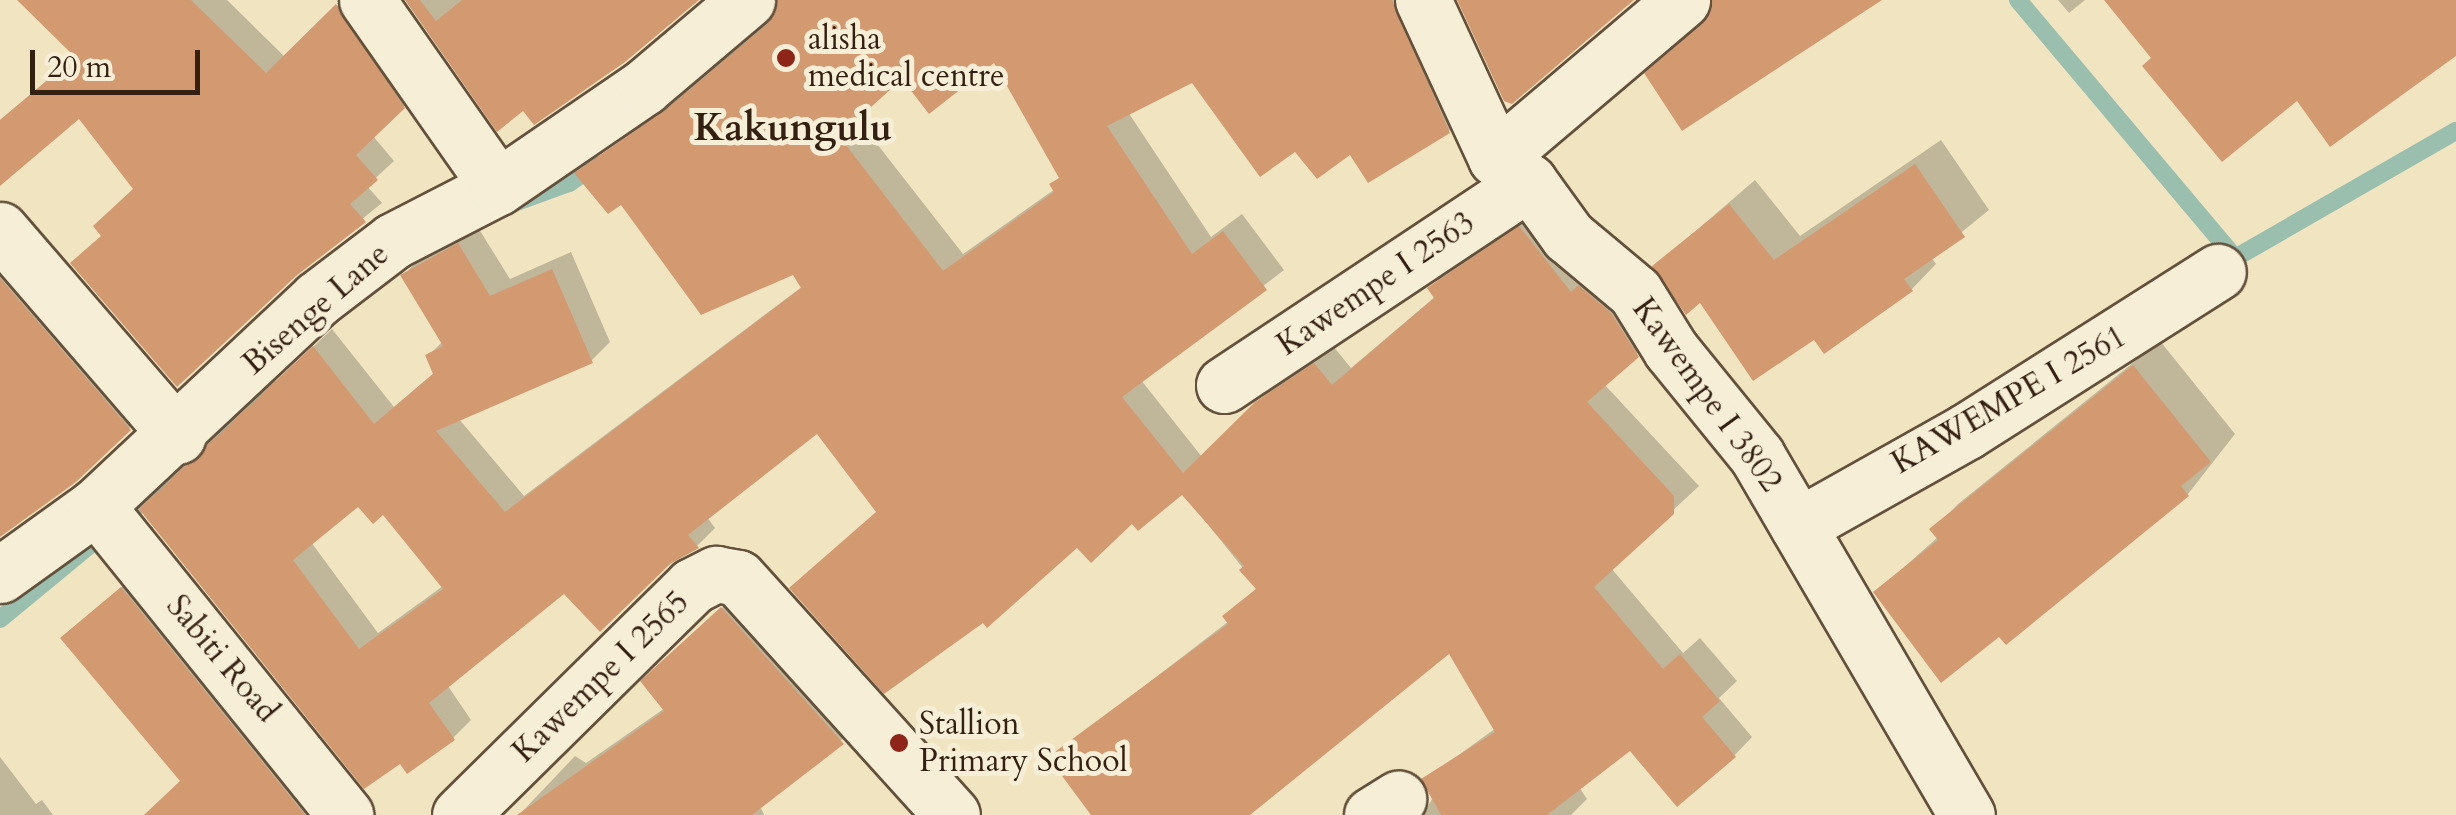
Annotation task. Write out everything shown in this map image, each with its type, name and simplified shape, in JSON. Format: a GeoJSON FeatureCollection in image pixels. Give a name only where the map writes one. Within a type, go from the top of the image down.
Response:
{"type":"FeatureCollection","features":[{"type":"Feature","properties":{"kind":"street"},"geometry":{"type":"LineString","coordinates":[[366,0],[498,187]]}},
{"type":"Feature","properties":{"kind":"street","name":"Bisenge Lane"},"geometry":{"type":"LineString","coordinates":[[0,576],[96,506],[178,436],[318,299],[393,240],[498,187],[644,87],[747,0]]}},
{"type":"Feature","properties":{"kind":"street","name":"Kawempe I 3802"},"geometry":{"type":"LineString","coordinates":[[1422,0],[1512,170],[1568,236],[1635,292],[1671,350],[1757,456],[1967,815]]}},
{"type":"Feature","properties":{"kind":"street","name":"Kawempe I 2563"},"geometry":{"type":"LineString","coordinates":[[1224,385],[1512,170],[1682,0]]}},
{"type":"Feature","properties":{"kind":"street"},"geometry":{"type":"LineString","coordinates":[[0,230],[178,436]]}},
{"type":"Feature","properties":{"kind":"street","name":"KAWEMPE I 2561"},"geometry":{"type":"LineString","coordinates":[[1798,526],[1967,432],[2218,272]]}},
{"type":"Feature","properties":{"kind":"street","name":"Sabiti Road"},"geometry":{"type":"LineString","coordinates":[[96,506],[345,815]]}},
{"type":"Feature","properties":{"kind":"street","name":"Kawempe I 2565"},"geometry":{"type":"LineString","coordinates":[[460,815],[692,586],[716,574],[738,578],[952,815]]}},
{"type":"Feature","properties":{"kind":"building"},"geometry":{"type":"Polygon","coordinates":[[[17,0],[191,0],[266,73],[336,4],[405,108],[356,155],[378,180],[350,204],[366,222],[296,276],[177,387],[70,263],[101,236],[93,226],[133,189],[79,119],[0,186],[0,120],[75,57],[17,0]]]}},
{"type":"Feature","properties":{"kind":"building"},"geometry":{"type":"Polygon","coordinates":[[[405,0],[420,0],[436,21],[462,0],[699,0],[625,62],[534,125],[523,111],[497,132],[405,0]]]}},
{"type":"Feature","properties":{"kind":"building"},"geometry":{"type":"Polygon","coordinates":[[[777,0],[1392,0],[1450,133],[1368,183],[1350,155],[1317,179],[1295,152],[1260,177],[1192,83],[1107,126],[1192,254],[1223,231],[1267,290],[1122,397],[1183,473],[1255,402],[1314,363],[1332,385],[1434,298],[1427,288],[1519,226],[1571,292],[1578,285],[1611,313],[1639,357],[1587,402],[1674,496],[1674,514],[1594,587],[1663,669],[1680,654],[1720,701],[1702,717],[1736,757],[1677,807],[1630,751],[1547,815],[1441,815],[1421,779],[1495,732],[1449,654],[1250,815],[1091,815],[1048,757],[1228,624],[1222,616],[1256,589],[1239,570],[1244,566],[1182,495],[1138,531],[1132,524],[1091,563],[1077,548],[987,628],[983,623],[884,694],[789,588],[876,512],[817,434],[688,535],[699,548],[670,564],[600,632],[564,594],[429,703],[455,740],[407,774],[400,764],[364,789],[139,509],[313,346],[374,424],[433,374],[425,355],[443,346],[400,275],[458,243],[490,296],[552,269],[593,363],[436,431],[505,512],[801,288],[793,275],[701,315],[621,205],[608,214],[574,173],[664,111],[767,24],[777,0]],[[994,63],[929,114],[902,79],[839,136],[943,271],[1054,192],[1049,184],[1059,178],[994,63]],[[358,507],[293,560],[359,649],[443,589],[383,515],[373,524],[358,507]]]}},
{"type":"Feature","properties":{"kind":"building"},"geometry":{"type":"Polygon","coordinates":[[[1457,0],[1634,0],[1512,104],[1504,101],[1457,0]]]}},
{"type":"Feature","properties":{"kind":"building"},"geometry":{"type":"Polygon","coordinates":[[[1712,0],[1882,0],[1682,131],[1644,73],[1702,24],[1712,0]]]}},
{"type":"Feature","properties":{"kind":"building"},"geometry":{"type":"Polygon","coordinates":[[[2104,0],[2456,0],[2456,56],[2330,147],[2297,101],[2222,162],[2142,66],[2151,58],[2104,0]]]}},
{"type":"Feature","properties":{"kind":"building"},"geometry":{"type":"Polygon","coordinates":[[[1915,164],[1965,237],[1904,279],[1913,291],[1824,354],[1814,340],[1753,381],[1700,303],[1686,315],[1652,266],[1729,204],[1774,260],[1915,164]]]}},
{"type":"Feature","properties":{"kind":"building"},"geometry":{"type":"Polygon","coordinates":[[[0,278],[131,430],[76,482],[0,537],[0,278]]]}},
{"type":"Feature","properties":{"kind":"building"},"geometry":{"type":"Polygon","coordinates":[[[2133,365],[2211,462],[2181,486],[2189,496],[2006,645],[1999,637],[1941,683],[1873,592],[1938,540],[1929,529],[2133,365]]]}},
{"type":"Feature","properties":{"kind":"building"},"geometry":{"type":"Polygon","coordinates":[[[121,587],[305,815],[144,815],[180,781],[60,638],[121,587]]]}},
{"type":"Feature","properties":{"kind":"building"},"geometry":{"type":"Polygon","coordinates":[[[721,607],[844,744],[752,815],[517,815],[664,711],[640,681],[721,607]]]}},
{"type":"Feature","properties":{"kind":"waterway"},"geometry":{"type":"LineString","coordinates":[[667,109],[781,0]]}},
{"type":"Feature","properties":{"kind":"waterway"},"geometry":{"type":"LineString","coordinates":[[2018,0],[2235,258],[2456,131]]}},
{"type":"Feature","properties":{"kind":"waterway"},"geometry":{"type":"LineString","coordinates":[[511,204],[569,183],[596,165]]}},
{"type":"Feature","properties":{"kind":"waterway"},"geometry":{"type":"LineString","coordinates":[[0,619],[177,473],[267,379]]}},
{"type":"Feature","properties":{"kind":"place","name":"alisha medical centre"},"geometry":{"type":"Point","coordinates":[786,58]}},
{"type":"Feature","properties":{"kind":"place","name":"Stallion Primary School"},"geometry":{"type":"Point","coordinates":[899,743]}},
{"type":"Feature","properties":{"kind":"district","name":"Kakungulu"},"geometry":{"type":"Point","coordinates":[793,129]}}]}
